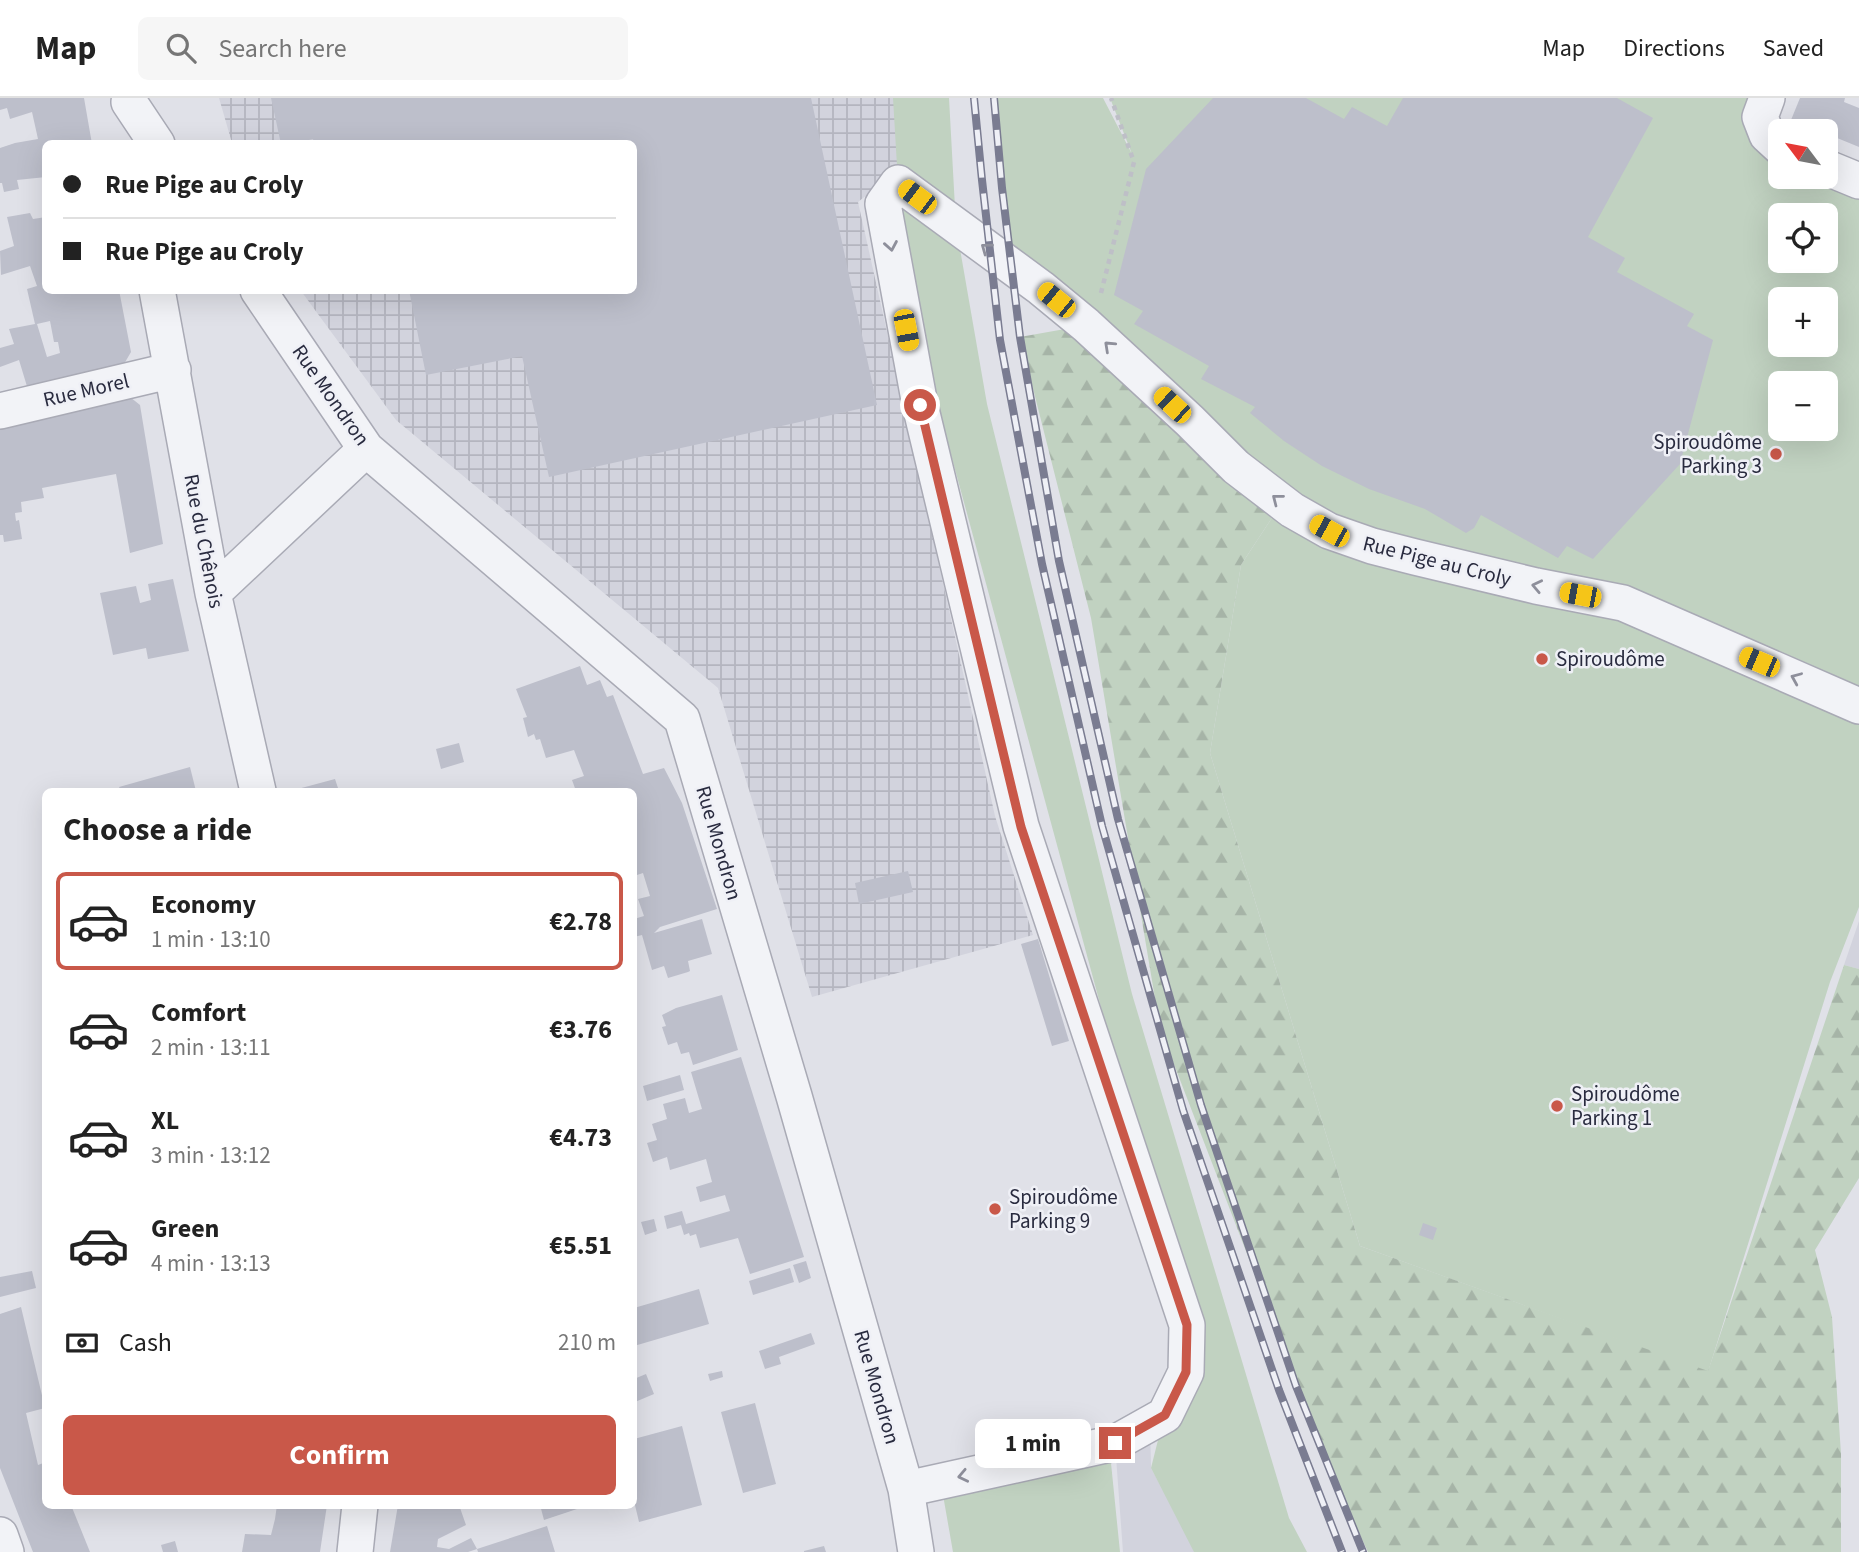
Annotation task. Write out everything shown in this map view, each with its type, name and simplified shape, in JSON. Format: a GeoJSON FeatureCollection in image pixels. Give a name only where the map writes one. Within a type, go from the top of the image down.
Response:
{"type":"FeatureCollection","features":[{"type":"Feature","properties":{"kind":"street"},"geometry":{"type":"LineString","coordinates":[[1767,98],[1760,117],[1768,136]]}},
{"type":"Feature","properties":{"kind":"street"},"geometry":{"type":"LineString","coordinates":[[128,100],[133,140]]}},
{"type":"Feature","properties":{"kind":"street"},"geometry":{"type":"LineString","coordinates":[[128,100],[154,140]]}},
{"type":"Feature","properties":{"kind":"street"},"geometry":{"type":"LineString","coordinates":[[1838,172],[1859,181]]}},
{"type":"Feature","properties":{"kind":"street","name":"Rue Pige au Croly"},"geometry":{"type":"LineString","coordinates":[[906,1489],[1115,1443],[1165,1415],[1186,1372],[1187,1325],[1021,827],[920,405],[883,204],[898,183],[1041,288],[1086,325],[1236,467],[1292,510],[1329,531],[1404,555],[1623,603],[1859,705]]}},
{"type":"Feature","properties":{"kind":"street","name":"Rue du Chênois"},"geometry":{"type":"LineString","coordinates":[[157,294],[213,593],[257,788]]}},
{"type":"Feature","properties":{"kind":"street","name":"Rue Mondron"},"geometry":{"type":"LineString","coordinates":[[261,294],[366,449],[682,719],[906,1489],[916,1552]]}},
{"type":"Feature","properties":{"kind":"street","name":"Rue Morel"},"geometry":{"type":"LineString","coordinates":[[0,411],[173,370]]}},
{"type":"Feature","properties":{"kind":"street"},"geometry":{"type":"LineString","coordinates":[[213,593],[366,449]]}},
{"type":"Feature","properties":{"kind":"street"},"geometry":{"type":"LineString","coordinates":[[355,1552],[360,1509]]}},
{"type":"Feature","properties":{"kind":"street"},"geometry":{"type":"LineString","coordinates":[[0,1535],[6,1552]]}},
{"type":"Feature","properties":{"kind":"path"},"geometry":{"type":"LineString","coordinates":[[1099,298],[1134,162],[1111,98]]}},
{"type":"Feature","properties":{"kind":"shaded area"},"geometry":{"type":"Polygon","coordinates":[[[219,98],[897,98],[902,167],[858,202],[995,816],[1033,935],[812,997],[718,688],[396,420],[303,294],[637,294],[637,140],[231,140],[219,98]]]}},
{"type":"Feature","properties":{"kind":"shaded area"},"geometry":{"type":"Polygon","coordinates":[[[1859,921],[1859,969],[1844,965],[1859,921]]]}},
{"type":"Feature","properties":{"kind":"shaded area"},"geometry":{"type":"Polygon","coordinates":[[[1150,1423],[1151,1468],[1196,1552],[1123,1552],[1115,1443],[1150,1423]]]}},
{"type":"Feature","properties":{"kind":"green space"},"geometry":{"type":"Polygon","coordinates":[[[893,98],[949,98],[956,226],[987,404],[1132,994],[1289,1518],[1307,1552],[1194,1552],[1151,1468],[1187,1324],[883,204],[898,183],[893,98]]]}},
{"type":"Feature","properties":{"kind":"green space","name":"Spiroudôme"},"geometry":{"type":"Polygon","coordinates":[[[996,98],[1103,98],[1132,154],[1110,98],[1756,98],[1768,124],[1768,189],[1838,189],[1838,180],[1859,185],[1859,907],[1830,982],[1708,1372],[1360,1246],[1210,753],[1241,565],[1277,510],[1097,318],[1015,292],[996,98]]]}},
{"type":"Feature","properties":{"kind":"green space"},"geometry":{"type":"Polygon","coordinates":[[[1065,329],[1277,510],[1241,565],[1210,753],[1360,1246],[1708,1371],[1844,965],[1859,969],[1859,1178],[1815,1250],[1832,1317],[1841,1454],[1841,1552],[1368,1552],[1333,1477],[1160,1028],[1091,618],[1020,337],[1065,329]]]}},
{"type":"Feature","properties":{"kind":"green space"},"geometry":{"type":"Polygon","coordinates":[[[1111,1463],[1120,1552],[953,1552],[943,1495],[1111,1463]]]}},
{"type":"Feature","properties":{"kind":"building"},"geometry":{"type":"Polygon","coordinates":[[[0,98],[84,98],[91,140],[42,140],[42,177],[17,180],[19,189],[4,192],[0,183],[0,148],[38,139],[32,112],[10,119],[7,108],[0,110],[0,98]]]}},
{"type":"Feature","properties":{"kind":"building"},"geometry":{"type":"Polygon","coordinates":[[[271,98],[811,98],[877,405],[549,477],[522,356],[426,375],[410,294],[637,294],[637,140],[280,140],[271,98]]]}},
{"type":"Feature","properties":{"kind":"building"},"geometry":{"type":"Polygon","coordinates":[[[1213,98],[1306,98],[1344,119],[1352,107],[1387,126],[1403,98],[1617,98],[1653,118],[1588,237],[1625,258],[1617,272],[1694,314],[1687,326],[1713,340],[1680,464],[1593,559],[1567,546],[1558,558],[1481,515],[1474,528],[1466,533],[1425,509],[1369,489],[1322,466],[1284,441],[1250,413],[1255,407],[1201,379],[1209,366],[1134,324],[1143,311],[1114,295],[1146,169],[1213,98]]]}},
{"type":"Feature","properties":{"kind":"building"},"geometry":{"type":"Polygon","coordinates":[[[1800,98],[1845,98],[1844,102],[1859,108],[1859,147],[1838,138],[1838,119],[1791,119],[1800,98]]]}},
{"type":"Feature","properties":{"kind":"building"},"geometry":{"type":"Polygon","coordinates":[[[30,213],[33,219],[42,218],[42,294],[120,294],[131,352],[124,364],[29,393],[19,360],[0,367],[0,348],[14,344],[9,329],[35,324],[27,289],[37,286],[30,266],[1,275],[0,251],[14,246],[7,217],[30,213]],[[50,321],[37,324],[47,357],[60,353],[58,342],[54,342],[50,321]]]}},
{"type":"Feature","properties":{"kind":"building"},"geometry":{"type":"Polygon","coordinates":[[[130,397],[140,405],[163,544],[130,553],[116,474],[42,488],[44,498],[21,502],[22,512],[15,513],[22,539],[4,542],[3,535],[0,535],[0,430],[53,414],[130,397]]]}},
{"type":"Feature","properties":{"kind":"building"},"geometry":{"type":"Polygon","coordinates":[[[173,579],[189,651],[148,659],[146,648],[113,655],[100,593],[136,586],[140,603],[151,600],[148,584],[173,579]]]}},
{"type":"Feature","properties":{"kind":"building"},"geometry":{"type":"Polygon","coordinates":[[[580,666],[587,685],[600,680],[607,697],[613,695],[643,774],[664,768],[682,803],[717,909],[660,927],[654,933],[702,919],[712,954],[688,961],[690,971],[668,978],[664,966],[652,970],[642,935],[637,936],[637,918],[644,916],[638,899],[650,896],[643,873],[637,875],[637,788],[575,788],[572,780],[584,776],[574,750],[546,758],[540,739],[536,740],[534,734],[528,737],[523,718],[527,717],[516,689],[580,666]]]}},
{"type":"Feature","properties":{"kind":"building"},"geometry":{"type":"Polygon","coordinates":[[[459,743],[464,762],[441,769],[436,749],[459,743]]]}},
{"type":"Feature","properties":{"kind":"building"},"geometry":{"type":"Polygon","coordinates":[[[190,767],[195,788],[120,788],[190,767]]]}},
{"type":"Feature","properties":{"kind":"building"},"geometry":{"type":"Polygon","coordinates":[[[335,779],[338,788],[301,788],[335,779]]]}},
{"type":"Feature","properties":{"kind":"building"},"geometry":{"type":"Polygon","coordinates":[[[908,871],[913,892],[859,904],[855,883],[908,871]]]}},
{"type":"Feature","properties":{"kind":"building"},"geometry":{"type":"Polygon","coordinates":[[[1038,939],[1069,1041],[1052,1046],[1021,944],[1038,939]]]}},
{"type":"Feature","properties":{"kind":"building"},"geometry":{"type":"Polygon","coordinates":[[[722,995],[738,1050],[693,1065],[689,1052],[681,1054],[677,1042],[668,1045],[662,1027],[666,1026],[662,1015],[676,1008],[722,995]]]}},
{"type":"Feature","properties":{"kind":"building"},"geometry":{"type":"Polygon","coordinates":[[[741,1057],[804,1257],[750,1274],[738,1238],[700,1248],[696,1234],[684,1235],[681,1225],[667,1229],[664,1216],[682,1211],[686,1224],[730,1211],[725,1195],[700,1202],[696,1187],[712,1182],[706,1159],[670,1170],[667,1157],[653,1162],[647,1143],[657,1140],[652,1124],[667,1119],[663,1104],[685,1098],[689,1113],[702,1109],[691,1072],[741,1057]]]}},
{"type":"Feature","properties":{"kind":"building"},"geometry":{"type":"Polygon","coordinates":[[[680,1075],[684,1090],[647,1101],[643,1086],[680,1075]]]}},
{"type":"Feature","properties":{"kind":"building"},"geometry":{"type":"Polygon","coordinates":[[[654,1219],[657,1231],[645,1235],[641,1222],[654,1219]]]}},
{"type":"Feature","properties":{"kind":"building"},"geometry":{"type":"Polygon","coordinates":[[[1423,1223],[1437,1228],[1433,1240],[1419,1235],[1423,1223]]]}},
{"type":"Feature","properties":{"kind":"building"},"geometry":{"type":"Polygon","coordinates":[[[806,1261],[811,1278],[799,1283],[793,1265],[806,1261]]]}},
{"type":"Feature","properties":{"kind":"building"},"geometry":{"type":"Polygon","coordinates":[[[790,1268],[794,1282],[753,1295],[749,1281],[790,1268]]]}},
{"type":"Feature","properties":{"kind":"building"},"geometry":{"type":"Polygon","coordinates":[[[32,1271],[36,1288],[0,1297],[0,1277],[32,1271]]]}},
{"type":"Feature","properties":{"kind":"building"},"geometry":{"type":"Polygon","coordinates":[[[699,1289],[709,1324],[637,1345],[637,1307],[699,1289]]]}},
{"type":"Feature","properties":{"kind":"building"},"geometry":{"type":"Polygon","coordinates":[[[21,1307],[42,1395],[42,1409],[26,1413],[38,1465],[42,1464],[42,1509],[73,1509],[90,1552],[33,1552],[0,1468],[0,1314],[21,1307]]]}},
{"type":"Feature","properties":{"kind":"building"},"geometry":{"type":"Polygon","coordinates":[[[811,1333],[815,1344],[779,1357],[781,1364],[765,1369],[759,1351],[811,1333]]]}},
{"type":"Feature","properties":{"kind":"building"},"geometry":{"type":"Polygon","coordinates":[[[722,1371],[723,1377],[710,1381],[708,1374],[722,1371]]]}},
{"type":"Feature","properties":{"kind":"building"},"geometry":{"type":"Polygon","coordinates":[[[646,1374],[654,1394],[637,1401],[637,1378],[646,1374]]]}},
{"type":"Feature","properties":{"kind":"building"},"geometry":{"type":"Polygon","coordinates":[[[755,1403],[776,1484],[743,1493],[721,1412],[755,1403]]]}},
{"type":"Feature","properties":{"kind":"building"},"geometry":{"type":"Polygon","coordinates":[[[682,1426],[702,1505],[639,1522],[636,1509],[637,1438],[682,1426]]]}},
{"type":"Feature","properties":{"kind":"building"},"geometry":{"type":"Polygon","coordinates":[[[276,1509],[326,1509],[320,1552],[242,1552],[245,1534],[271,1535],[276,1509]]]}},
{"type":"Feature","properties":{"kind":"building"},"geometry":{"type":"Polygon","coordinates":[[[397,1509],[460,1509],[466,1525],[438,1539],[437,1547],[449,1549],[471,1538],[477,1549],[468,1552],[390,1552],[397,1509]]]}},
{"type":"Feature","properties":{"kind":"building"},"geometry":{"type":"Polygon","coordinates":[[[541,1509],[577,1509],[544,1520],[541,1509]]]}},
{"type":"Feature","properties":{"kind":"building"},"geometry":{"type":"Polygon","coordinates":[[[547,1526],[555,1552],[478,1552],[477,1549],[547,1526]]]}},
{"type":"Feature","properties":{"kind":"building"},"geometry":{"type":"Polygon","coordinates":[[[175,1541],[178,1552],[163,1552],[161,1545],[175,1541]]]}},
{"type":"Feature","properties":{"kind":"building"},"geometry":{"type":"Polygon","coordinates":[[[824,1546],[826,1552],[804,1552],[804,1551],[824,1546]]]}},
{"type":"Feature","properties":{"kind":"railway"},"geometry":{"type":"LineString","coordinates":[[974,98],[1000,340],[1042,564],[1102,826],[1183,1110],[1279,1390],[1342,1552]]}},
{"type":"Feature","properties":{"kind":"railway"},"geometry":{"type":"LineString","coordinates":[[994,98],[1020,337],[1059,561],[1118,819],[1201,1105],[1296,1386],[1363,1552]]}},
{"type":"Feature","properties":{"kind":"place","name":"Spiroudôme Parking 3"},"geometry":{"type":"Point","coordinates":[1776,454]}},
{"type":"Feature","properties":{"kind":"place","name":"Spiroudôme"},"geometry":{"type":"Point","coordinates":[1542,659]}},
{"type":"Feature","properties":{"kind":"place","name":"Spiroudôme Parking 1"},"geometry":{"type":"Point","coordinates":[1557,1106]}},
{"type":"Feature","properties":{"kind":"place","name":"Spiroudôme Parking 9"},"geometry":{"type":"Point","coordinates":[995,1209]}},
{"type":"Feature","properties":{"kind":"route"},"geometry":{"type":"LineString","coordinates":[[920,405],[1021,827],[1187,1325],[1186,1372],[1165,1415],[1115,1443]]}}]}
